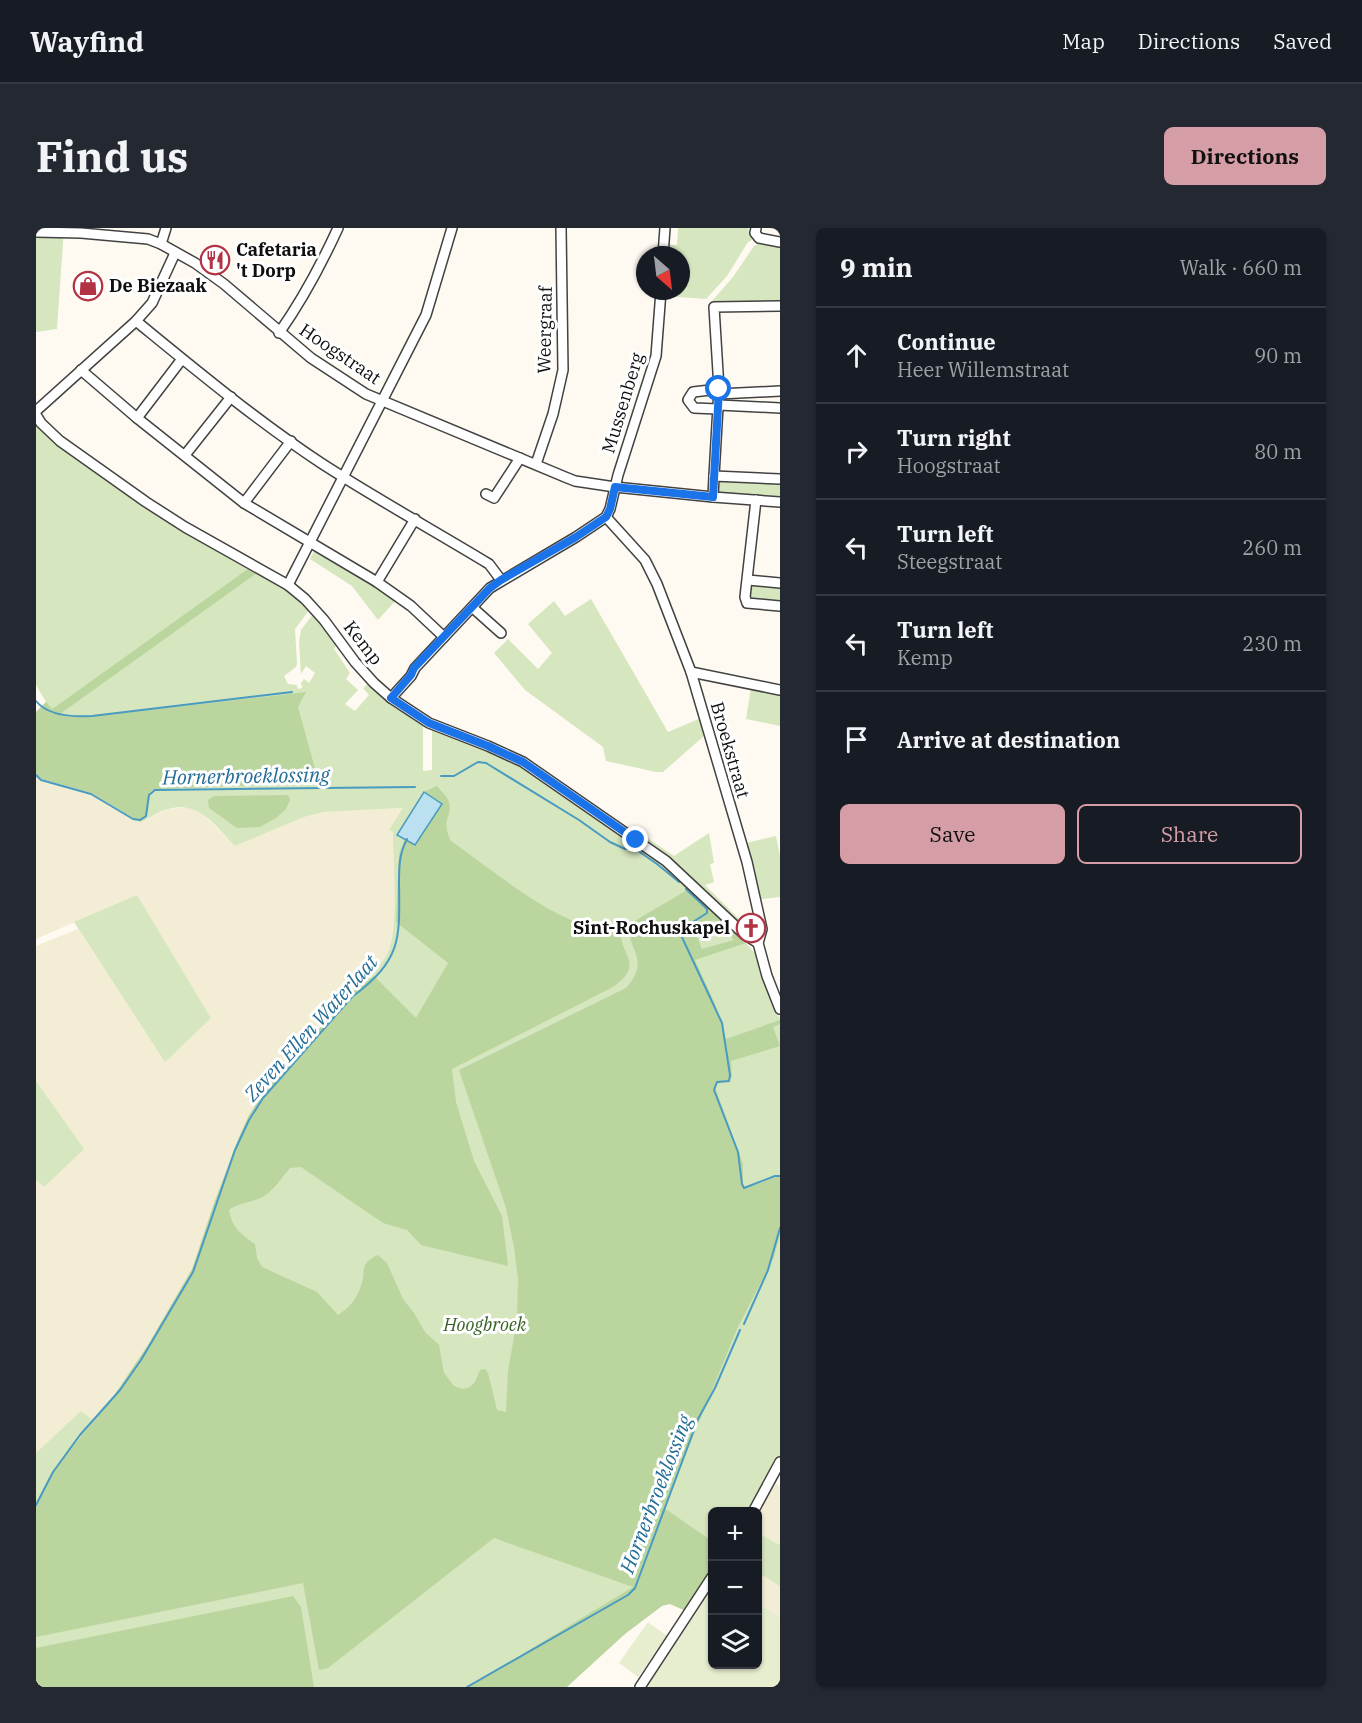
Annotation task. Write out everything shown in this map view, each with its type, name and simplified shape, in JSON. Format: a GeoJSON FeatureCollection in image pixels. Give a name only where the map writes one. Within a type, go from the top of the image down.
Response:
{"type":"FeatureCollection","features":[{"type":"Feature","properties":{"kind":"street"},"geometry":{"type":"LineString","coordinates":[[36,232],[79,231],[148,239],[161,244],[166,228]]}},
{"type":"Feature","properties":{"kind":"street"},"geometry":{"type":"LineString","coordinates":[[279,333],[297,308],[318,271],[338,228]]}},
{"type":"Feature","properties":{"kind":"street"},"geometry":{"type":"LineString","coordinates":[[288,585],[426,315],[452,228]]}},
{"type":"Feature","properties":{"kind":"street","name":"Weergraaf"},"geometry":{"type":"LineString","coordinates":[[536,464],[553,414],[563,370],[561,228]]}},
{"type":"Feature","properties":{"kind":"street"},"geometry":{"type":"LineString","coordinates":[[663,246],[664,228]]}},
{"type":"Feature","properties":{"kind":"street"},"geometry":{"type":"LineString","coordinates":[[756,228],[755,233],[759,238],[780,242]]}},
{"type":"Feature","properties":{"kind":"street","name":"Hoogstraat"},"geometry":{"type":"LineString","coordinates":[[161,244],[225,284],[279,333],[337,376],[382,400],[575,481],[615,487],[780,502]]}},
{"type":"Feature","properties":{"kind":"street"},"geometry":{"type":"LineString","coordinates":[[36,413],[136,321],[152,303],[175,253]]}},
{"type":"Feature","properties":{"kind":"street","name":"Mussenberg"},"geometry":{"type":"LineString","coordinates":[[606,517],[656,356],[660,300]]}},
{"type":"Feature","properties":{"kind":"street"},"geometry":{"type":"LineString","coordinates":[[713,497],[719,392],[714,307],[780,306]]}},
{"type":"Feature","properties":{"kind":"street"},"geometry":{"type":"LineString","coordinates":[[136,321],[231,397],[322,463],[489,564],[501,580]]}},
{"type":"Feature","properties":{"kind":"street"},"geometry":{"type":"LineString","coordinates":[[137,418],[182,358]]}},
{"type":"Feature","properties":{"kind":"street"},"geometry":{"type":"LineString","coordinates":[[81,370],[244,503],[311,541],[376,582],[411,606],[444,637]]}},
{"type":"Feature","properties":{"kind":"street"},"geometry":{"type":"LineString","coordinates":[[780,391],[693,392],[688,399],[694,408],[780,408]]}},
{"type":"Feature","properties":{"kind":"street"},"geometry":{"type":"LineString","coordinates":[[185,455],[231,397]]}},
{"type":"Feature","properties":{"kind":"street","name":"Kemp"},"geometry":{"type":"LineString","coordinates":[[36,413],[40,423],[60,441],[146,502],[185,527],[288,585],[305,599],[324,620],[355,662],[391,698],[429,723],[523,762],[666,861],[746,935],[758,943]]}},
{"type":"Feature","properties":{"kind":"street"},"geometry":{"type":"LineString","coordinates":[[244,503],[291,441]]}},
{"type":"Feature","properties":{"kind":"street"},"geometry":{"type":"LineString","coordinates":[[486,494],[494,498],[520,458]]}},
{"type":"Feature","properties":{"kind":"street"},"geometry":{"type":"LineString","coordinates":[[714,476],[780,479]]}},
{"type":"Feature","properties":{"kind":"street"},"geometry":{"type":"LineString","coordinates":[[756,500],[745,597],[747,603],[780,606]]}},
{"type":"Feature","properties":{"kind":"street"},"geometry":{"type":"LineString","coordinates":[[391,698],[411,675],[414,668],[490,588],[606,517]]}},
{"type":"Feature","properties":{"kind":"street","name":"Broekstraat"},"geometry":{"type":"LineString","coordinates":[[606,517],[645,560],[657,584],[691,672],[747,862],[762,929],[758,943],[766,976],[780,1009]]}},
{"type":"Feature","properties":{"kind":"street"},"geometry":{"type":"LineString","coordinates":[[376,582],[415,519]]}},
{"type":"Feature","properties":{"kind":"street"},"geometry":{"type":"LineString","coordinates":[[748,580],[780,583]]}},
{"type":"Feature","properties":{"kind":"street"},"geometry":{"type":"LineString","coordinates":[[473,608],[501,633]]}},
{"type":"Feature","properties":{"kind":"street"},"geometry":{"type":"LineString","coordinates":[[691,672],[780,690]]}},
{"type":"Feature","properties":{"kind":"street"},"geometry":{"type":"LineString","coordinates":[[756,1507],[780,1462]]}},
{"type":"Feature","properties":{"kind":"street"},"geometry":{"type":"LineString","coordinates":[[640,1687],[708,1583]]}},
{"type":"Feature","properties":{"kind":"shaded area"},"geometry":{"type":"Polygon","coordinates":[[[36,774],[41,779],[91,793],[140,822],[168,809],[194,807],[235,846],[304,817],[323,812],[404,808],[389,830],[405,839],[394,943],[381,968],[317,1029],[268,1085],[249,1115],[214,1203],[192,1269],[148,1345],[111,1400],[94,1421],[81,1412],[36,1453],[36,1180],[44,1187],[83,1149],[36,1081],[36,946],[78,929],[165,1061],[211,1018],[137,895],[36,939],[36,774]]]}},
{"type":"Feature","properties":{"kind":"shaded area"},"geometry":{"type":"Polygon","coordinates":[[[776,1484],[780,1486],[780,1545],[762,1535],[762,1507],[776,1484]]]}},
{"type":"Feature","properties":{"kind":"shaded area"},"geometry":{"type":"Polygon","coordinates":[[[762,1575],[780,1586],[780,1617],[762,1605],[762,1575]]]}},
{"type":"Feature","properties":{"kind":"green space"},"geometry":{"type":"Polygon","coordinates":[[[36,228],[64,228],[57,329],[36,332],[36,228]]]}},
{"type":"Feature","properties":{"kind":"green space"},"geometry":{"type":"Polygon","coordinates":[[[678,228],[748,228],[752,240],[748,242],[727,276],[706,299],[690,298],[690,246],[669,246],[677,245],[678,228]]]}},
{"type":"Feature","properties":{"kind":"green space"},"geometry":{"type":"Polygon","coordinates":[[[759,243],[780,247],[780,303],[717,304],[712,301],[733,277],[754,246],[759,243]]]}},
{"type":"Feature","properties":{"kind":"green space","name":"Hoogbroek"},"geometry":{"type":"Polygon","coordinates":[[[36,426],[71,456],[144,508],[249,568],[52,709],[59,714],[257,573],[290,592],[310,609],[295,629],[297,663],[296,667],[284,676],[288,684],[297,685],[298,689],[302,688],[301,683],[304,679],[309,683],[315,673],[306,666],[301,674],[299,642],[301,630],[313,614],[337,644],[334,649],[350,673],[346,679],[358,690],[345,704],[355,711],[369,695],[363,688],[368,684],[384,698],[423,724],[423,771],[432,770],[432,729],[508,760],[662,863],[711,908],[756,955],[780,1019],[780,1455],[752,1507],[708,1507],[708,1573],[678,1607],[670,1604],[662,1605],[625,1633],[566,1687],[36,1687],[36,1453],[81,1411],[94,1421],[111,1400],[148,1345],[353,992],[373,973],[386,956],[392,939],[395,910],[393,832],[389,830],[403,808],[323,812],[304,817],[235,846],[206,817],[189,808],[168,809],[146,819],[36,712],[46,702],[36,685],[36,426]]]}},
{"type":"Feature","properties":{"kind":"green space"},"geometry":{"type":"Polygon","coordinates":[[[731,481],[780,484],[780,499],[722,493],[718,490],[720,483],[731,481]]]}},
{"type":"Feature","properties":{"kind":"green space"},"geometry":{"type":"Polygon","coordinates":[[[315,549],[396,600],[378,620],[352,586],[310,559],[315,549]]]}},
{"type":"Feature","properties":{"kind":"green space"},"geometry":{"type":"Polygon","coordinates":[[[249,568],[257,573],[60,714],[86,717],[306,692],[298,707],[319,783],[156,789],[149,793],[146,819],[140,822],[91,793],[41,779],[36,774],[36,712],[46,702],[52,709],[249,568]]]}},
{"type":"Feature","properties":{"kind":"green space"},"geometry":{"type":"Polygon","coordinates":[[[754,585],[780,587],[780,603],[751,601],[748,591],[754,585]]]}},
{"type":"Feature","properties":{"kind":"green space"},"geometry":{"type":"Polygon","coordinates":[[[591,599],[668,732],[701,718],[705,735],[663,772],[606,761],[603,747],[525,690],[494,653],[508,639],[538,669],[552,653],[528,624],[554,601],[565,616],[591,599]]]}},
{"type":"Feature","properties":{"kind":"green space"},"geometry":{"type":"Polygon","coordinates":[[[751,688],[780,693],[780,726],[746,719],[751,688]]]}},
{"type":"Feature","properties":{"kind":"green space","name":"Hoogbroek"},"geometry":{"type":"Polygon","coordinates":[[[437,786],[448,800],[450,807],[447,828],[451,841],[510,884],[540,904],[571,920],[589,925],[621,928],[621,937],[629,965],[623,979],[613,987],[452,1069],[456,1102],[474,1161],[502,1216],[508,1266],[421,1245],[407,1230],[383,1223],[301,1167],[290,1168],[275,1187],[264,1196],[229,1210],[232,1222],[245,1237],[255,1244],[257,1258],[262,1267],[317,1292],[338,1315],[357,1295],[363,1280],[365,1265],[378,1255],[387,1263],[403,1299],[425,1332],[439,1345],[444,1373],[454,1386],[463,1389],[470,1387],[480,1370],[485,1369],[497,1410],[506,1412],[508,1371],[517,1320],[518,1278],[514,1247],[506,1208],[459,1070],[626,988],[634,977],[637,967],[637,959],[630,938],[633,922],[689,889],[746,943],[695,960],[715,1004],[726,1039],[780,1020],[780,1024],[773,1027],[780,1046],[731,1061],[732,1077],[728,1081],[716,1084],[715,1087],[743,1164],[743,1188],[780,1176],[780,1234],[774,1257],[737,1329],[664,1508],[708,1538],[708,1576],[686,1611],[670,1604],[662,1606],[625,1634],[567,1687],[468,1687],[633,1587],[494,1538],[328,1668],[319,1670],[303,1583],[36,1637],[36,1503],[53,1471],[111,1400],[148,1345],[192,1269],[214,1203],[249,1115],[268,1085],[352,992],[374,976],[416,1018],[448,963],[396,922],[399,854],[405,839],[415,845],[442,804],[424,792],[437,786]],[[714,920],[695,932],[702,949],[734,940],[714,920]]]}},
{"type":"Feature","properties":{"kind":"green space"},"geometry":{"type":"Polygon","coordinates":[[[288,795],[290,800],[286,809],[260,827],[237,828],[209,808],[208,800],[214,796],[288,795]]]}},
{"type":"Feature","properties":{"kind":"green space"},"geometry":{"type":"Polygon","coordinates":[[[634,829],[674,856],[709,833],[714,863],[710,864],[714,882],[705,885],[744,924],[751,924],[755,921],[750,894],[758,920],[755,933],[750,934],[632,833],[634,829]]]}},
{"type":"Feature","properties":{"kind":"green space"},"geometry":{"type":"Polygon","coordinates":[[[776,836],[780,856],[780,897],[761,899],[746,843],[776,836]]]}},
{"type":"Feature","properties":{"kind":"green space"},"geometry":{"type":"Polygon","coordinates":[[[137,895],[211,1018],[165,1062],[74,922],[137,895]]]}},
{"type":"Feature","properties":{"kind":"green space"},"geometry":{"type":"Polygon","coordinates":[[[36,1081],[84,1149],[44,1187],[36,1180],[36,1081]]]}},
{"type":"Feature","properties":{"kind":"green space"},"geometry":{"type":"Polygon","coordinates":[[[762,1535],[780,1545],[780,1586],[762,1575],[762,1535]]]}},
{"type":"Feature","properties":{"kind":"green space"},"geometry":{"type":"Polygon","coordinates":[[[708,1588],[708,1669],[762,1669],[762,1605],[780,1617],[780,1687],[645,1687],[708,1588]]]}},
{"type":"Feature","properties":{"kind":"green space"},"geometry":{"type":"Polygon","coordinates":[[[293,1596],[301,1607],[314,1687],[36,1687],[36,1648],[293,1596]]]}},
{"type":"Feature","properties":{"kind":"green space"},"geometry":{"type":"Polygon","coordinates":[[[648,1622],[667,1636],[638,1677],[619,1663],[648,1622]]]}},
{"type":"Feature","properties":{"kind":"water"},"geometry":{"type":"Polygon","coordinates":[[[424,792],[442,804],[415,845],[397,835],[424,792]]]}},
{"type":"Feature","properties":{"kind":"waterway","name":"Hornerbroeklossing"},"geometry":{"type":"LineString","coordinates":[[36,701],[54,713],[92,716],[292,692]]}},
{"type":"Feature","properties":{"kind":"waterway","name":"Hornerbroeklossing"},"geometry":{"type":"LineString","coordinates":[[441,776],[454,776],[478,762],[486,763],[579,820],[610,842],[625,849],[634,848],[679,882]]}},
{"type":"Feature","properties":{"kind":"waterway","name":"Hornerbroeklossing"},"geometry":{"type":"LineString","coordinates":[[36,775],[41,780],[91,794],[133,819],[140,820],[146,816],[149,795],[155,790],[415,787]]}},
{"type":"Feature","properties":{"kind":"waterway","name":"Zeven Ellen Waterlaat"},"geometry":{"type":"LineString","coordinates":[[36,1505],[53,1472],[80,1435],[120,1390],[141,1360],[193,1272],[235,1150],[249,1120],[263,1098],[352,997],[368,984],[389,960],[397,935],[399,866],[407,839]]}},
{"type":"Feature","properties":{"kind":"waterway","name":"Hornerbroeklossing"},"geometry":{"type":"LineString","coordinates":[[686,889],[707,909],[707,913],[682,929],[680,933],[722,1023],[730,1075],[729,1081],[717,1082],[714,1090],[738,1152],[742,1184],[744,1188],[780,1176]]}},
{"type":"Feature","properties":{"kind":"waterway","name":"Hornerbroeklossing"},"geometry":{"type":"LineString","coordinates":[[744,1324],[768,1270],[780,1228]]}},
{"type":"Feature","properties":{"kind":"waterway","name":"Hornerbroeklossing"},"geometry":{"type":"LineString","coordinates":[[467,1687],[628,1595],[635,1588],[698,1419],[715,1388],[740,1330]]}},
{"type":"Feature","properties":{"kind":"place","name":"Cafetaria 't Dorp"},"geometry":{"type":"Point","coordinates":[215,260]}},
{"type":"Feature","properties":{"kind":"place","name":"De Biezaak"},"geometry":{"type":"Point","coordinates":[88,286]}},
{"type":"Feature","properties":{"kind":"place","name":"Sint-Rochuskapel"},"geometry":{"type":"Point","coordinates":[751,928]}},
{"type":"Feature","properties":{"kind":"route"},"geometry":{"type":"LineString","coordinates":[[636,840],[523,762],[429,723],[391,698],[411,675],[414,668],[490,588],[606,517],[615,487],[713,497],[719,389]]}}]}
